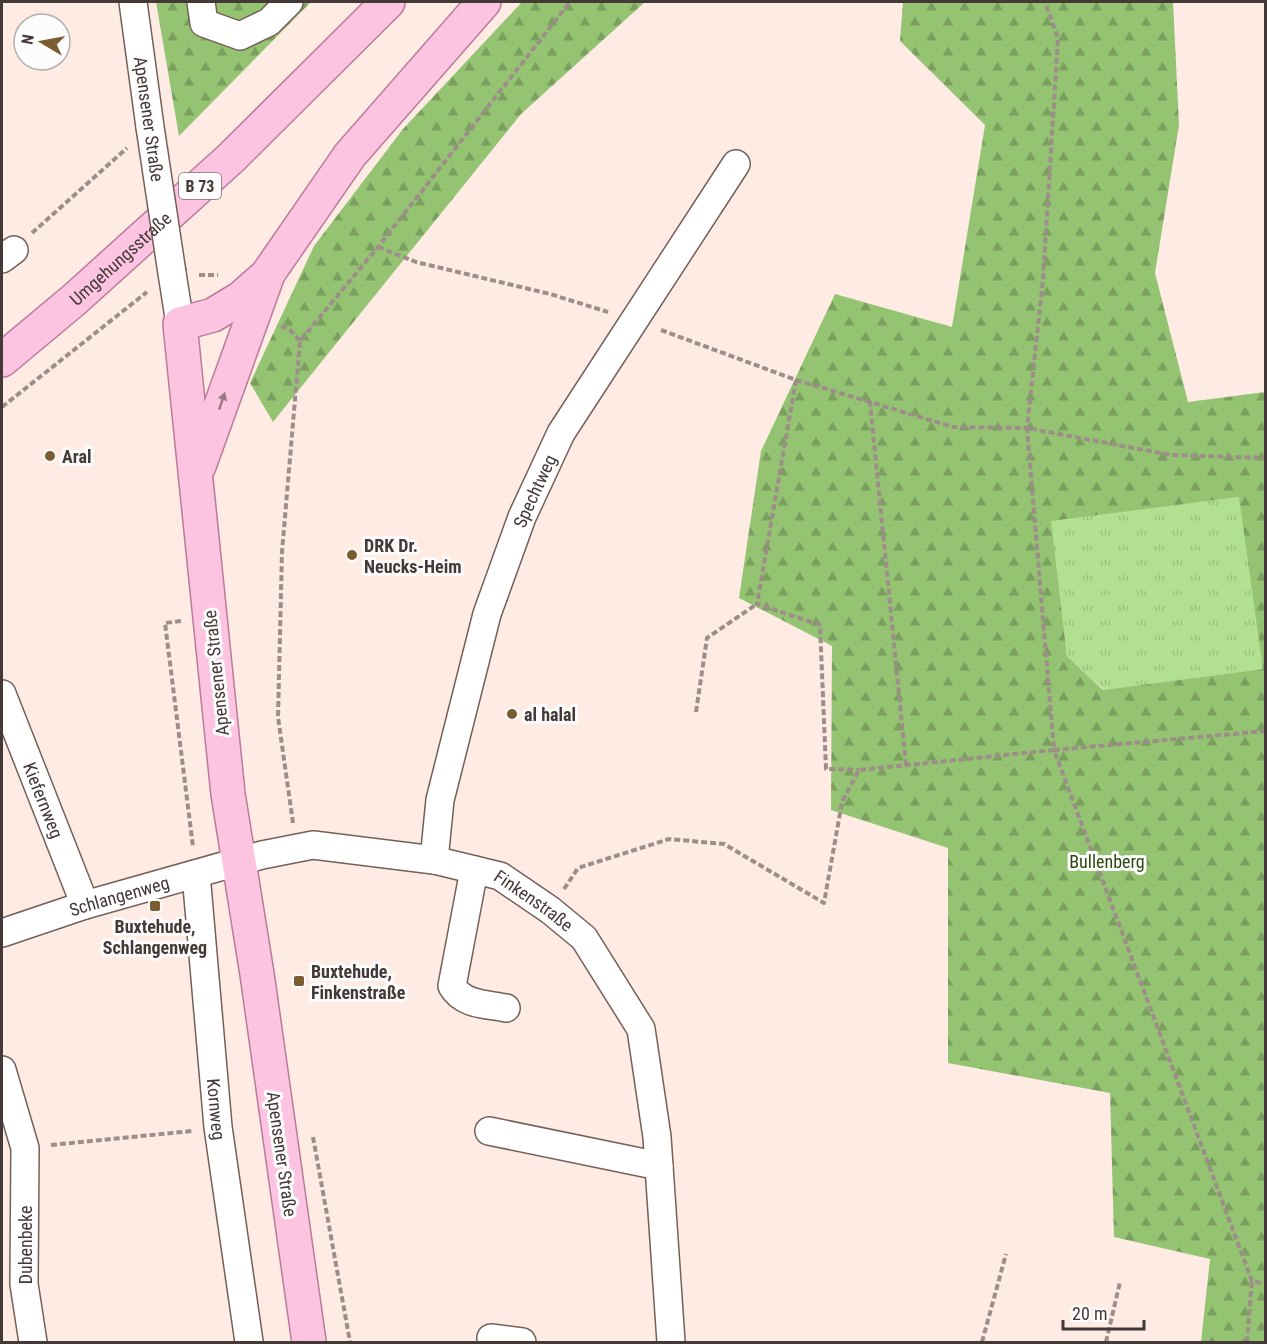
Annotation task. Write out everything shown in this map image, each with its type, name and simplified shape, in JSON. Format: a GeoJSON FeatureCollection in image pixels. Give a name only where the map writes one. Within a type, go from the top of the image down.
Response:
{"type":"FeatureCollection","features":[{"type":"Feature","properties":{"kind":"main road","name":"Umgehungsstraße"},"geometry":{"type":"LineString","coordinates":[[2,360],[75,299],[231,158],[388,2]]}},
{"type":"Feature","properties":{"kind":"main road"},"geometry":{"type":"LineString","coordinates":[[180,324],[213,315],[241,298],[267,275],[350,155],[484,2]]}},
{"type":"Feature","properties":{"kind":"main road"},"geometry":{"type":"LineString","coordinates":[[196,476],[267,275]]}},
{"type":"Feature","properties":{"kind":"main road","name":"Apensener Straße"},"geometry":{"type":"LineString","coordinates":[[180,324],[228,794],[250,859],[256,974],[309,1342]]}},
{"type":"Feature","properties":{"kind":"street","name":"Apensener Straße"},"geometry":{"type":"LineString","coordinates":[[133,2],[180,324]]}},
{"type":"Feature","properties":{"kind":"street"},"geometry":{"type":"LineString","coordinates":[[201,2],[204,23],[240,36],[270,22],[289,2]]}},
{"type":"Feature","properties":{"kind":"street","name":"Spechtweg"},"geometry":{"type":"LineString","coordinates":[[434,860],[440,800],[487,614],[522,517],[561,433],[736,164]]}},
{"type":"Feature","properties":{"kind":"street","name":"Kiefernweg"},"geometry":{"type":"LineString","coordinates":[[2,694],[86,905]]}},
{"type":"Feature","properties":{"kind":"street","name":"Finkenstraße"},"geometry":{"type":"LineString","coordinates":[[250,859],[314,845],[434,860],[500,876],[550,910],[584,938],[641,1029],[657,1137],[672,1342]]}},
{"type":"Feature","properties":{"kind":"street","name":"Schlangenweg"},"geometry":{"type":"LineString","coordinates":[[2,933],[86,905],[250,859]]}},
{"type":"Feature","properties":{"kind":"street"},"geometry":{"type":"LineString","coordinates":[[474,870],[452,986],[465,1000],[506,1008]]}},
{"type":"Feature","properties":{"kind":"street","name":"Kornweg"},"geometry":{"type":"LineString","coordinates":[[196,874],[218,1127],[249,1342]]}},
{"type":"Feature","properties":{"kind":"street","name":"Dubenbeke"},"geometry":{"type":"LineString","coordinates":[[2,1070],[25,1148],[24,1284],[33,1342]]}},
{"type":"Feature","properties":{"kind":"street"},"geometry":{"type":"LineString","coordinates":[[489,1131],[659,1166]]}},
{"type":"Feature","properties":{"kind":"street"},"geometry":{"type":"LineString","coordinates":[[490,1338],[522,1342]]}},
{"type":"Feature","properties":{"kind":"path"},"geometry":{"type":"LineString","coordinates":[[250,859],[294,834],[278,717],[282,552],[300,341],[378,247],[570,2]]}},
{"type":"Feature","properties":{"kind":"path"},"geometry":{"type":"LineString","coordinates":[[1045,2],[1058,38],[1043,280],[1027,428],[1054,750],[1252,1281],[1247,1342]]}},
{"type":"Feature","properties":{"kind":"path"},"geometry":{"type":"LineString","coordinates":[[8,255],[150,127]]}},
{"type":"Feature","properties":{"kind":"path"},"geometry":{"type":"LineString","coordinates":[[378,247],[416,262],[550,294],[634,320],[796,380],[953,428],[1027,428],[1171,455],[1266,458]]}},
{"type":"Feature","properties":{"kind":"path"},"geometry":{"type":"LineString","coordinates":[[2,407],[172,273]]}},
{"type":"Feature","properties":{"kind":"path"},"geometry":{"type":"LineString","coordinates":[[290,330],[300,341]]}},
{"type":"Feature","properties":{"kind":"path"},"geometry":{"type":"LineString","coordinates":[[696,712],[707,638],[758,604],[796,380]]}},
{"type":"Feature","properties":{"kind":"path"},"geometry":{"type":"LineString","coordinates":[[870,402],[906,765]]}},
{"type":"Feature","properties":{"kind":"path"},"geometry":{"type":"LineString","coordinates":[[758,604],[820,625],[826,769],[859,770],[1266,731]]}},
{"type":"Feature","properties":{"kind":"path"},"geometry":{"type":"LineString","coordinates":[[165,623],[196,874]]}},
{"type":"Feature","properties":{"kind":"path"},"geometry":{"type":"LineString","coordinates":[[550,910],[578,868],[669,839],[724,844],[824,903],[842,802],[859,770]]}},
{"type":"Feature","properties":{"kind":"path"},"geometry":{"type":"LineString","coordinates":[[25,1148],[218,1127]]}},
{"type":"Feature","properties":{"kind":"path"},"geometry":{"type":"LineString","coordinates":[[982,1342],[1006,1254]]}},
{"type":"Feature","properties":{"kind":"path"},"geometry":{"type":"LineString","coordinates":[[1252,1281],[1266,1284]]}},
{"type":"Feature","properties":{"kind":"path"},"geometry":{"type":"LineString","coordinates":[[1106,1342],[1120,1282]]}},
{"type":"Feature","properties":{"kind":"green space"},"geometry":{"type":"Polygon","coordinates":[[[156,2],[311,2],[179,136],[156,2]]]}},
{"type":"Feature","properties":{"kind":"green space"},"geometry":{"type":"Polygon","coordinates":[[[522,2],[645,2],[521,114],[273,422],[250,383],[314,246],[403,129],[522,2]]]}},
{"type":"Feature","properties":{"kind":"green space","name":"Bullenberg"},"geometry":{"type":"Polygon","coordinates":[[[903,2],[1173,2],[1179,125],[1155,273],[1188,402],[1265,392],[1265,1342],[1201,1342],[1210,1259],[1114,1237],[1110,1093],[948,1063],[948,848],[831,810],[832,646],[739,598],[761,451],[835,294],[952,327],[985,125],[900,41],[903,2]],[[1239,497],[1051,521],[1067,656],[1103,690],[1263,669],[1239,497]]]}},
{"type":"Feature","properties":{"kind":"green space"},"geometry":{"type":"Polygon","coordinates":[[[1240,497],[1264,669],[1104,690],[1067,656],[1050,520],[1240,497]]]}},
{"type":"Feature","properties":{"kind":"place","name":"Aral"},"geometry":{"type":"Point","coordinates":[50,456]}},
{"type":"Feature","properties":{"kind":"place","name":"DRK Dr. Neucks-Heim"},"geometry":{"type":"Point","coordinates":[352,555]}},
{"type":"Feature","properties":{"kind":"place","name":"al halal"},"geometry":{"type":"Point","coordinates":[512,714]}},
{"type":"Feature","properties":{"kind":"place","name":"Buxtehude, Schlangenweg"},"geometry":{"type":"Point","coordinates":[155,906]}},
{"type":"Feature","properties":{"kind":"place","name":"Buxtehude, Finkenstraße"},"geometry":{"type":"Point","coordinates":[299,981]}}]}
